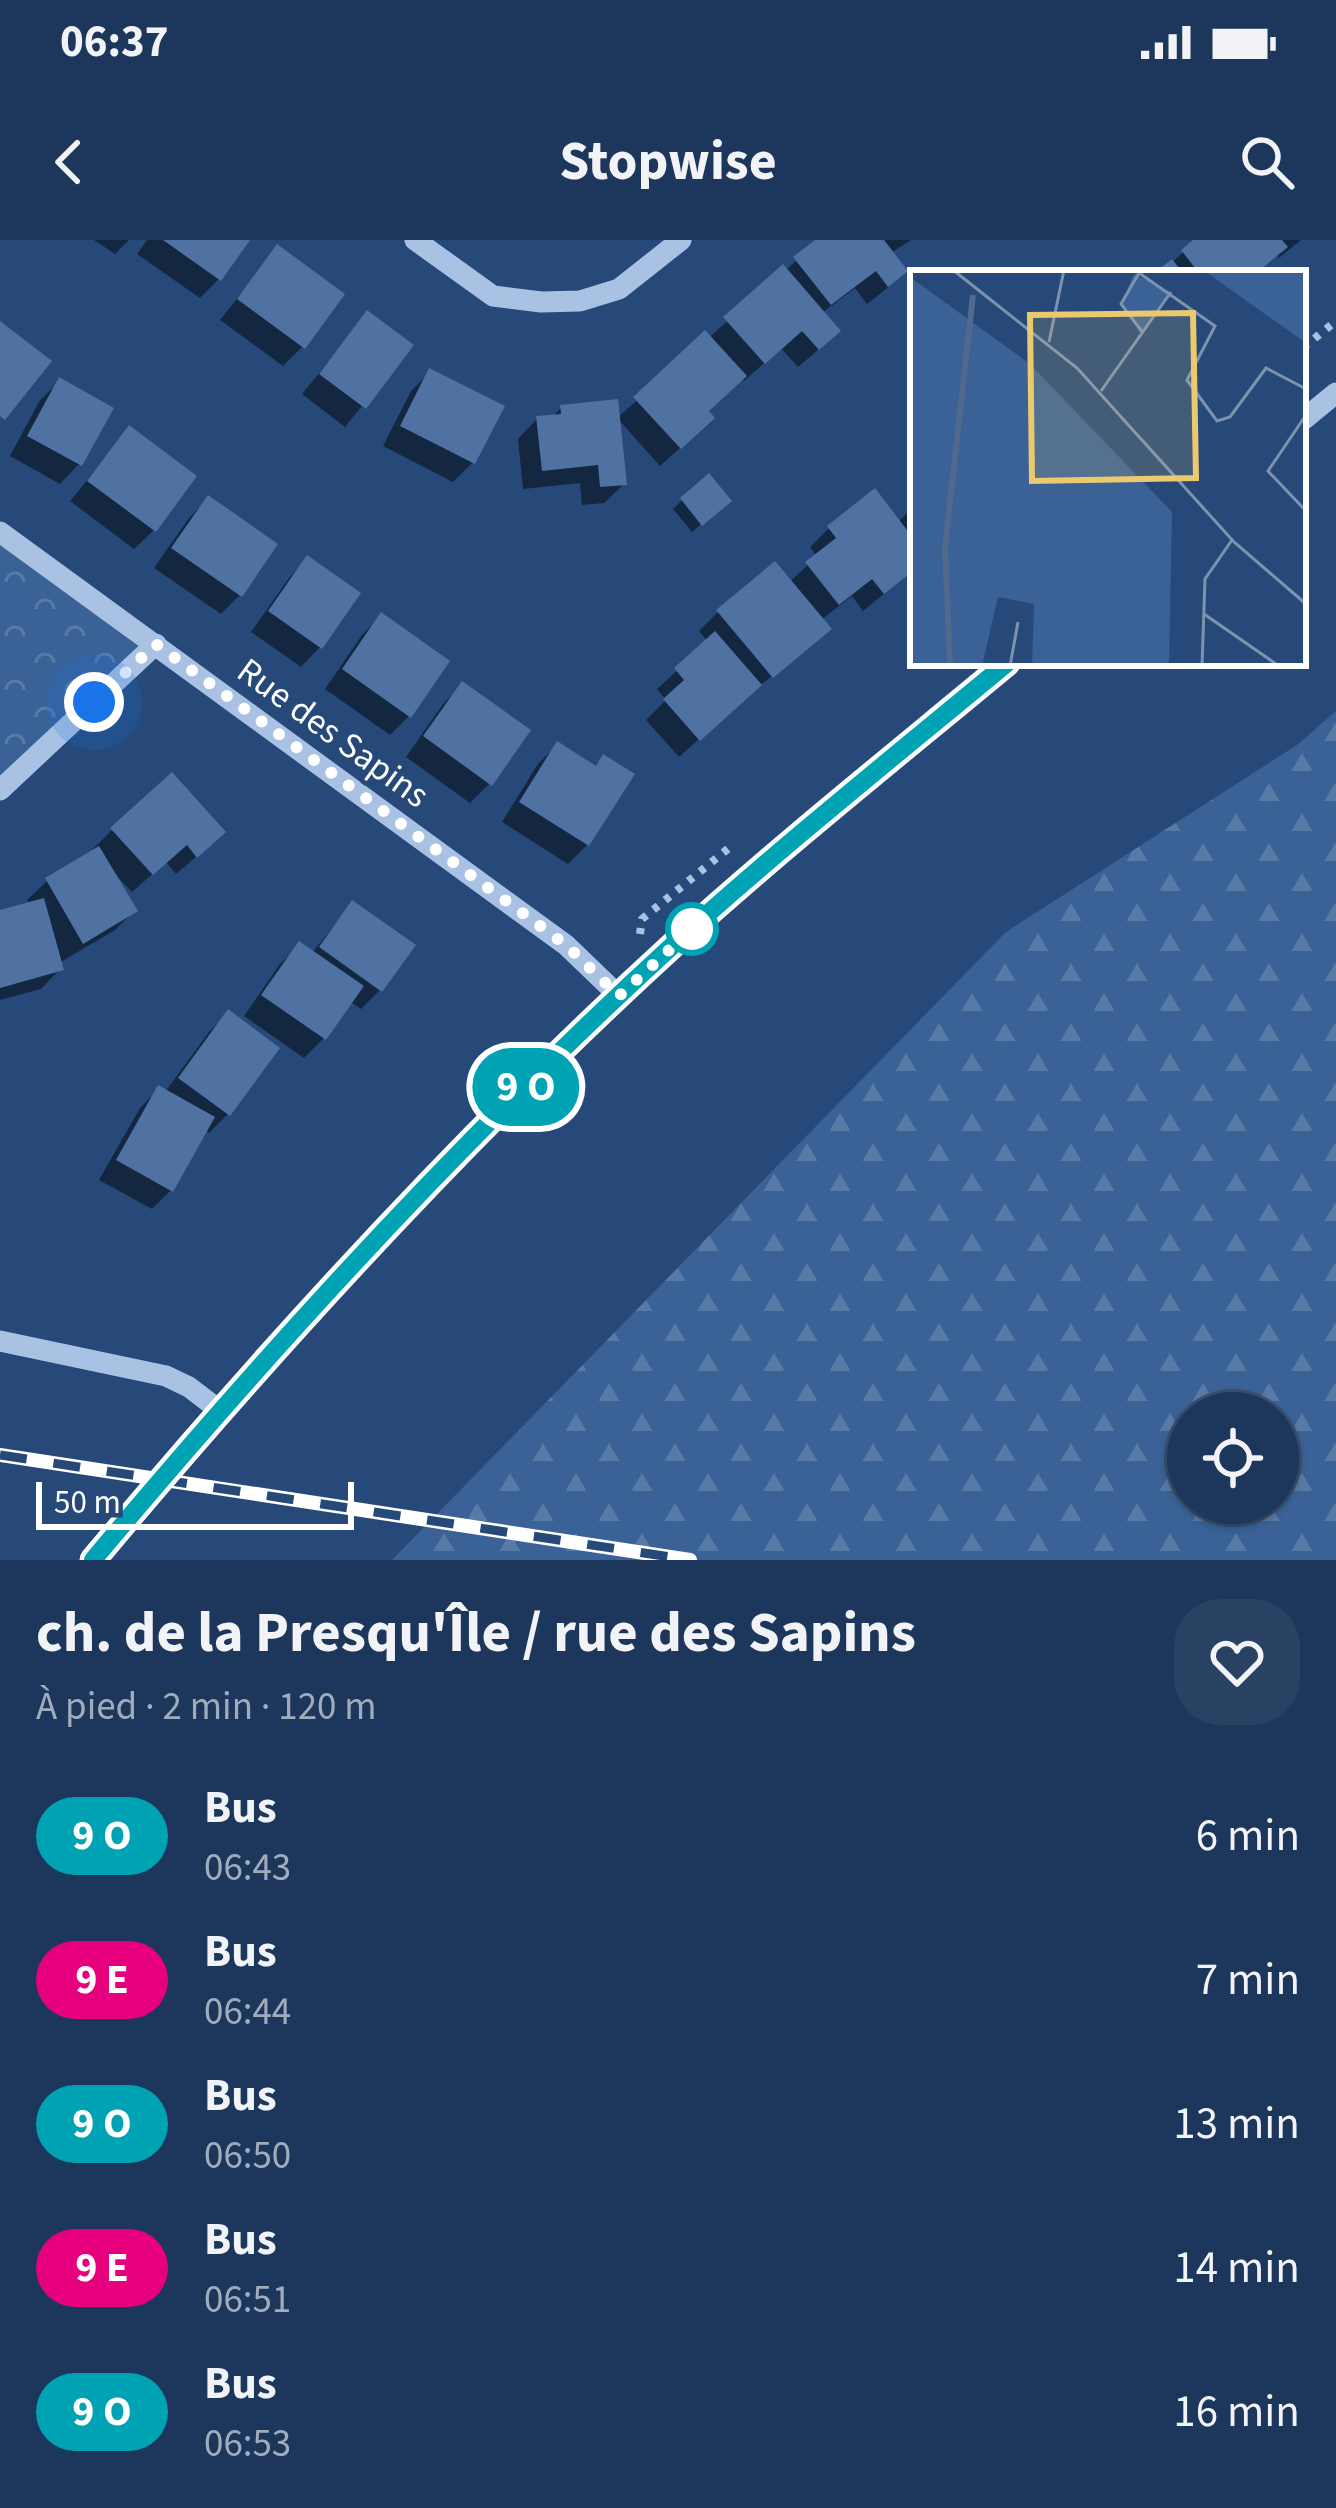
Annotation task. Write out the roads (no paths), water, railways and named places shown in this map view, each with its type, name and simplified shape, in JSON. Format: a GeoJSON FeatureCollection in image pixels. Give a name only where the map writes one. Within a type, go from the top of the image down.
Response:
{"type":"FeatureCollection","features":[{"type":"Feature","properties":{"kind":"street"},"geometry":{"type":"LineString","coordinates":[[415,240],[493,296],[541,302],[580,301],[619,289],[681,240]]}},
{"type":"Feature","properties":{"kind":"street"},"geometry":{"type":"LineString","coordinates":[[1306,418],[1336,393]]}},
{"type":"Feature","properties":{"kind":"street","name":"Rue des Sapins"},"geometry":{"type":"LineString","coordinates":[[0,532],[566,945],[619,996]]}},
{"type":"Feature","properties":{"kind":"street"},"geometry":{"type":"LineString","coordinates":[[0,790],[156,644]]}},
{"type":"Feature","properties":{"kind":"street"},"geometry":{"type":"LineString","coordinates":[[93,1560],[219,1410],[412,1202],[619,996],[757,872],[1003,666]]}},
{"type":"Feature","properties":{"kind":"street"},"geometry":{"type":"LineString","coordinates":[[0,1341],[166,1376],[219,1410]]}},
{"type":"Feature","properties":{"kind":"railway"},"geometry":{"type":"LineString","coordinates":[[0,1455],[690,1560]]}}]}
